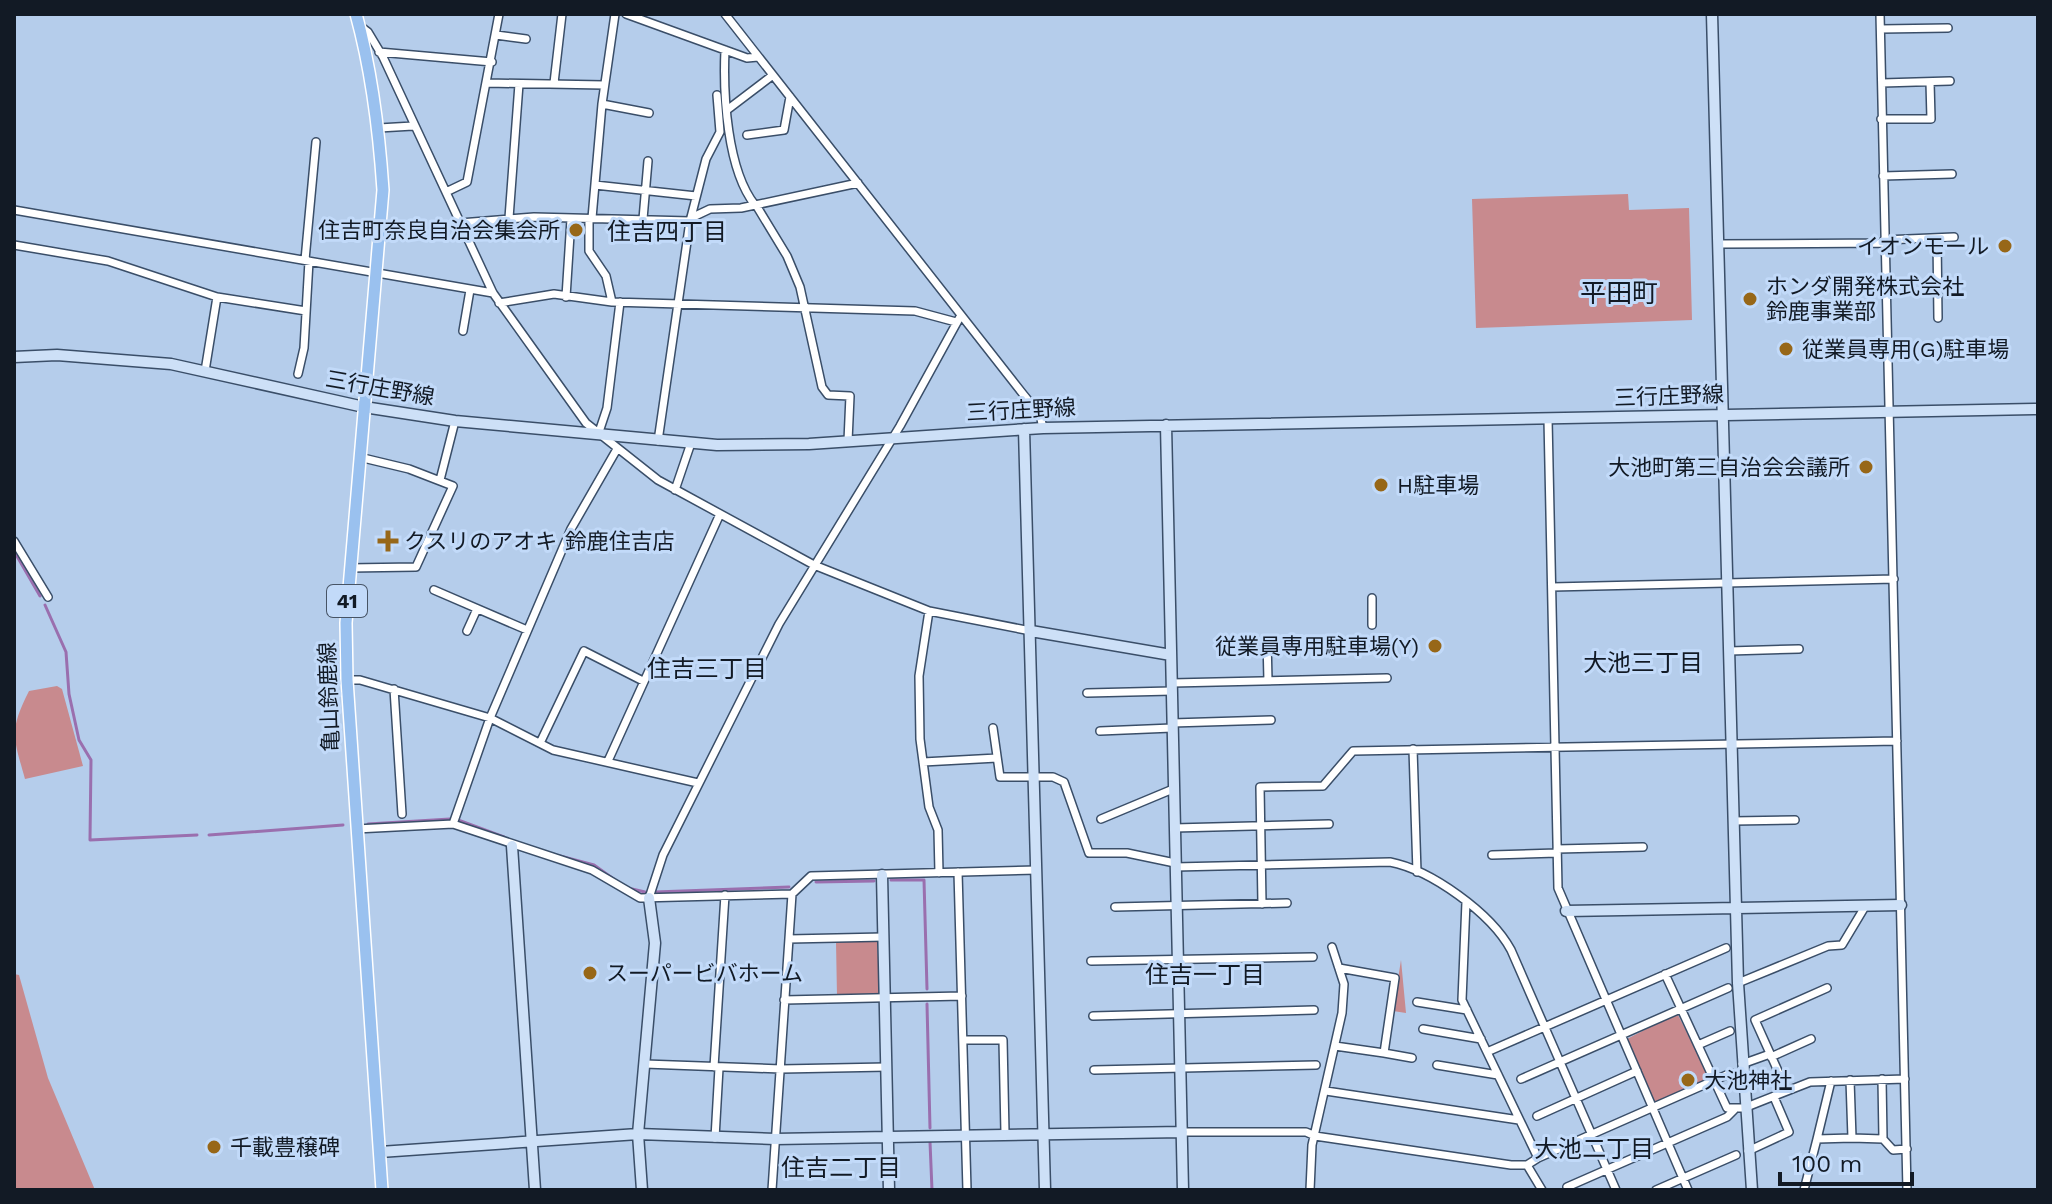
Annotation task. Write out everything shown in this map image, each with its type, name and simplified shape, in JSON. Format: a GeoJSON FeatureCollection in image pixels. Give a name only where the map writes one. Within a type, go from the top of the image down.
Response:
{"type":"FeatureCollection","features":[{"type":"Feature","properties":{"kind":"main road","name":"亀山鈴鹿線"},"geometry":{"type":"LineString","coordinates":[[357,20],[379,128],[383,190],[349,568],[347,680],[382,1190]]}},
{"type":"Feature","properties":{"kind":"street"},"geometry":{"type":"LineString","coordinates":[[446,192],[467,182],[499,14]]}},
{"type":"Feature","properties":{"kind":"street"},"geometry":{"type":"LineString","coordinates":[[554,83],[562,14]]}},
{"type":"Feature","properties":{"kind":"street"},"geometry":{"type":"LineString","coordinates":[[602,434],[616,302],[606,276],[589,251],[604,85],[615,14]]}},
{"type":"Feature","properties":{"kind":"street"},"geometry":{"type":"LineString","coordinates":[[626,14],[747,58],[758,57]]}},
{"type":"Feature","properties":{"kind":"street"},"geometry":{"type":"LineString","coordinates":[[725,14],[959,318],[1040,415],[1043,428]]}},
{"type":"Feature","properties":{"kind":"street"},"geometry":{"type":"LineString","coordinates":[[1712,14],[1735,906],[1733,986],[1742,1064],[1739,1109],[1752,1190]]}},
{"type":"Feature","properties":{"kind":"street"},"geometry":{"type":"LineString","coordinates":[[1880,14],[1907,1190]]}},
{"type":"Feature","properties":{"kind":"street"},"geometry":{"type":"LineString","coordinates":[[357,20],[379,52],[499,303],[586,423],[643,471],[814,565],[929,611],[1171,655]]}},
{"type":"Feature","properties":{"kind":"street"},"geometry":{"type":"LineString","coordinates":[[1881,29],[1948,28]]}},
{"type":"Feature","properties":{"kind":"street"},"geometry":{"type":"LineString","coordinates":[[496,35],[526,39]]}},
{"type":"Feature","properties":{"kind":"street"},"geometry":{"type":"LineString","coordinates":[[658,441],[691,220],[706,159],[720,132],[724,110],[725,50]]}},
{"type":"Feature","properties":{"kind":"street"},"geometry":{"type":"LineString","coordinates":[[379,52],[492,62]]}},
{"type":"Feature","properties":{"kind":"street"},"geometry":{"type":"LineString","coordinates":[[724,110],[773,75]]}},
{"type":"Feature","properties":{"kind":"street"},"geometry":{"type":"LineString","coordinates":[[1882,83],[1950,81]]}},
{"type":"Feature","properties":{"kind":"street"},"geometry":{"type":"LineString","coordinates":[[1881,119],[1931,119],[1930,82]]}},
{"type":"Feature","properties":{"kind":"street"},"geometry":{"type":"LineString","coordinates":[[487,83],[604,85]]}},
{"type":"Feature","properties":{"kind":"street"},"geometry":{"type":"LineString","coordinates":[[509,218],[519,84]]}},
{"type":"Feature","properties":{"kind":"street"},"geometry":{"type":"LineString","coordinates":[[717,95],[724,110],[745,193],[756,205],[791,264],[822,387],[828,395],[850,396],[848,441]]}},
{"type":"Feature","properties":{"kind":"street"},"geometry":{"type":"LineString","coordinates":[[747,135],[784,130],[790,97]]}},
{"type":"Feature","properties":{"kind":"street"},"geometry":{"type":"LineString","coordinates":[[602,104],[649,113]]}},
{"type":"Feature","properties":{"kind":"street"},"geometry":{"type":"LineString","coordinates":[[379,128],[413,126]]}},
{"type":"Feature","properties":{"kind":"street"},"geometry":{"type":"LineString","coordinates":[[298,374],[306,311],[316,142]]}},
{"type":"Feature","properties":{"kind":"street"},"geometry":{"type":"LineString","coordinates":[[643,219],[648,161]]}},
{"type":"Feature","properties":{"kind":"street"},"geometry":{"type":"LineString","coordinates":[[1883,176],[1952,174]]}},
{"type":"Feature","properties":{"kind":"street"},"geometry":{"type":"LineString","coordinates":[[460,223],[509,218],[691,220],[710,209],[756,205],[858,183]]}},
{"type":"Feature","properties":{"kind":"street"},"geometry":{"type":"LineString","coordinates":[[595,185],[696,196]]}},
{"type":"Feature","properties":{"kind":"street"},"geometry":{"type":"LineString","coordinates":[[14,210],[493,293]]}},
{"type":"Feature","properties":{"kind":"street"},"geometry":{"type":"LineString","coordinates":[[566,297],[571,219]]}},
{"type":"Feature","properties":{"kind":"street"},"geometry":{"type":"LineString","coordinates":[[1718,244],[1884,242],[1954,237]]}},
{"type":"Feature","properties":{"kind":"street"},"geometry":{"type":"LineString","coordinates":[[1937,238],[1938,318]]}},
{"type":"Feature","properties":{"kind":"street"},"geometry":{"type":"LineString","coordinates":[[14,245],[108,261],[217,297],[306,311]]}},
{"type":"Feature","properties":{"kind":"street"},"geometry":{"type":"LineString","coordinates":[[463,331],[470,290]]}},
{"type":"Feature","properties":{"kind":"street"},"geometry":{"type":"LineString","coordinates":[[499,303],[554,294],[616,302],[679,305],[915,311],[959,318]]}},
{"type":"Feature","properties":{"kind":"street"},"geometry":{"type":"LineString","coordinates":[[205,371],[217,297]]}},
{"type":"Feature","properties":{"kind":"street"},"geometry":{"type":"LineString","coordinates":[[642,1190],[638,1134],[655,943],[649,898],[663,855],[779,624],[893,438],[959,318]]}},
{"type":"Feature","properties":{"kind":"street","name":"三行庄野線"},"geometry":{"type":"LineString","coordinates":[[14,357],[125,358],[205,371],[364,407],[455,421],[658,441],[761,446],[1043,428],[2038,409]]}},
{"type":"Feature","properties":{"kind":"street"},"geometry":{"type":"LineString","coordinates":[[1548,419],[1558,888],[1688,1190]]}},
{"type":"Feature","properties":{"kind":"street"},"geometry":{"type":"LineString","coordinates":[[440,480],[455,421]]}},
{"type":"Feature","properties":{"kind":"street"},"geometry":{"type":"LineString","coordinates":[[1166,425],[1183,1190]]}},
{"type":"Feature","properties":{"kind":"street"},"geometry":{"type":"LineString","coordinates":[[1024,429],[1045,1190]]}},
{"type":"Feature","properties":{"kind":"street"},"geometry":{"type":"LineString","coordinates":[[675,490],[691,443]]}},
{"type":"Feature","properties":{"kind":"street"},"geometry":{"type":"LineString","coordinates":[[453,824],[490,718],[571,529],[617,449]]}},
{"type":"Feature","properties":{"kind":"street"},"geometry":{"type":"LineString","coordinates":[[349,568],[416,567],[453,486],[359,457]]}},
{"type":"Feature","properties":{"kind":"street"},"geometry":{"type":"LineString","coordinates":[[608,761],[720,514]]}},
{"type":"Feature","properties":{"kind":"street"},"geometry":{"type":"LineString","coordinates":[[14,541],[48,597]]}},
{"type":"Feature","properties":{"kind":"street"},"geometry":{"type":"LineString","coordinates":[[1552,587],[1894,579]]}},
{"type":"Feature","properties":{"kind":"street"},"geometry":{"type":"LineString","coordinates":[[434,590],[527,630]]}},
{"type":"Feature","properties":{"kind":"street"},"geometry":{"type":"LineString","coordinates":[[1372,598],[1372,625]]}},
{"type":"Feature","properties":{"kind":"street"},"geometry":{"type":"LineString","coordinates":[[467,631],[477,609]]}},
{"type":"Feature","properties":{"kind":"street"},"geometry":{"type":"LineString","coordinates":[[929,611],[919,676],[923,762],[929,807],[938,830],[939,873]]}},
{"type":"Feature","properties":{"kind":"street"},"geometry":{"type":"LineString","coordinates":[[1267,639],[1268,681]]}},
{"type":"Feature","properties":{"kind":"street"},"geometry":{"type":"LineString","coordinates":[[1729,651],[1799,649]]}},
{"type":"Feature","properties":{"kind":"street"},"geometry":{"type":"LineString","coordinates":[[541,741],[584,651],[643,681]]}},
{"type":"Feature","properties":{"kind":"street"},"geometry":{"type":"LineString","coordinates":[[1087,693],[1268,681],[1387,678]]}},
{"type":"Feature","properties":{"kind":"street"},"geometry":{"type":"LineString","coordinates":[[347,680],[394,689],[490,718],[541,741],[553,750],[698,783]]}},
{"type":"Feature","properties":{"kind":"street"},"geometry":{"type":"LineString","coordinates":[[394,689],[402,814]]}},
{"type":"Feature","properties":{"kind":"street"},"geometry":{"type":"LineString","coordinates":[[1100,731],[1271,720]]}},
{"type":"Feature","properties":{"kind":"street"},"geometry":{"type":"LineString","coordinates":[[993,728],[1000,777],[1053,777],[1064,782],[1083,827],[1089,853],[1127,853],[1175,865],[1390,862],[1417,872],[1488,918],[1503,934],[1616,1190]]}},
{"type":"Feature","properties":{"kind":"street"},"geometry":{"type":"LineString","coordinates":[[1262,904],[1260,787],[1323,786],[1353,751],[1897,741]]}},
{"type":"Feature","properties":{"kind":"street"},"geometry":{"type":"LineString","coordinates":[[1413,749],[1417,872]]}},
{"type":"Feature","properties":{"kind":"street"},"geometry":{"type":"LineString","coordinates":[[923,762],[997,758]]}},
{"type":"Feature","properties":{"kind":"street"},"geometry":{"type":"LineString","coordinates":[[1101,819],[1173,789]]}},
{"type":"Feature","properties":{"kind":"street"},"geometry":{"type":"LineString","coordinates":[[1733,821],[1795,820]]}},
{"type":"Feature","properties":{"kind":"street"},"geometry":{"type":"LineString","coordinates":[[356,829],[453,824],[592,870],[625,892],[649,898],[792,894],[811,876],[1037,870]]}},
{"type":"Feature","properties":{"kind":"street"},"geometry":{"type":"LineString","coordinates":[[1174,828],[1329,824]]}},
{"type":"Feature","properties":{"kind":"street"},"geometry":{"type":"LineString","coordinates":[[512,846],[535,1190]]}},
{"type":"Feature","properties":{"kind":"street"},"geometry":{"type":"LineString","coordinates":[[1492,855],[1643,847]]}},
{"type":"Feature","properties":{"kind":"street"},"geometry":{"type":"LineString","coordinates":[[958,872],[967,1190]]}},
{"type":"Feature","properties":{"kind":"street"},"geometry":{"type":"LineString","coordinates":[[882,875],[889,1190]]}},
{"type":"Feature","properties":{"kind":"street"},"geometry":{"type":"LineString","coordinates":[[772,1190],[792,894]]}},
{"type":"Feature","properties":{"kind":"street"},"geometry":{"type":"LineString","coordinates":[[715,1138],[725,895]]}},
{"type":"Feature","properties":{"kind":"street"},"geometry":{"type":"LineString","coordinates":[[1466,902],[1462,1000],[1538,1158]]}},
{"type":"Feature","properties":{"kind":"street"},"geometry":{"type":"LineString","coordinates":[[1115,907],[1287,903]]}},
{"type":"Feature","properties":{"kind":"street"},"geometry":{"type":"LineString","coordinates":[[1521,1079],[1828,946],[1842,945],[1866,905]]}},
{"type":"Feature","properties":{"kind":"street"},"geometry":{"type":"LineString","coordinates":[[1566,911],[1901,905]]}},
{"type":"Feature","properties":{"kind":"street"},"geometry":{"type":"LineString","coordinates":[[789,939],[884,937]]}},
{"type":"Feature","properties":{"kind":"street"},"geometry":{"type":"LineString","coordinates":[[1310,1190],[1315,1136],[1335,1046],[1344,984],[1332,947]]}},
{"type":"Feature","properties":{"kind":"street"},"geometry":{"type":"LineString","coordinates":[[1487,1052],[1726,948]]}},
{"type":"Feature","properties":{"kind":"street"},"geometry":{"type":"LineString","coordinates":[[1091,961],[1313,957]]}},
{"type":"Feature","properties":{"kind":"street"},"geometry":{"type":"LineString","coordinates":[[1339,968],[1395,978],[1384,1053]]}},
{"type":"Feature","properties":{"kind":"street"},"geometry":{"type":"LineString","coordinates":[[1665,974],[1724,1103],[1739,1109]]}},
{"type":"Feature","properties":{"kind":"street"},"geometry":{"type":"LineString","coordinates":[[1787,1091],[1755,1020],[1827,988]]}},
{"type":"Feature","properties":{"kind":"street"},"geometry":{"type":"LineString","coordinates":[[784,1000],[962,996]]}},
{"type":"Feature","properties":{"kind":"street"},"geometry":{"type":"LineString","coordinates":[[1417,1002],[1467,1010]]}},
{"type":"Feature","properties":{"kind":"street"},"geometry":{"type":"LineString","coordinates":[[1093,1016],[1314,1010]]}},
{"type":"Feature","properties":{"kind":"street"},"geometry":{"type":"LineString","coordinates":[[1423,1029],[1481,1039]]}},
{"type":"Feature","properties":{"kind":"street"},"geometry":{"type":"LineString","coordinates":[[1698,1045],[1730,1031]]}},
{"type":"Feature","properties":{"kind":"street"},"geometry":{"type":"LineString","coordinates":[[1742,1064],[1811,1039]]}},
{"type":"Feature","properties":{"kind":"street"},"geometry":{"type":"LineString","coordinates":[[963,1040],[1003,1040],[1005,1133]]}},
{"type":"Feature","properties":{"kind":"street"},"geometry":{"type":"LineString","coordinates":[[1335,1046],[1412,1058]]}},
{"type":"Feature","properties":{"kind":"street"},"geometry":{"type":"LineString","coordinates":[[645,1064],[781,1069],[887,1067]]}},
{"type":"Feature","properties":{"kind":"street"},"geometry":{"type":"LineString","coordinates":[[1094,1070],[1316,1065]]}},
{"type":"Feature","properties":{"kind":"street"},"geometry":{"type":"LineString","coordinates":[[1437,1065],[1498,1075]]}},
{"type":"Feature","properties":{"kind":"street"},"geometry":{"type":"LineString","coordinates":[[1537,1116],[1637,1071]]}},
{"type":"Feature","properties":{"kind":"street"},"geometry":{"type":"LineString","coordinates":[[380,1152],[638,1134],[775,1139],[1293,1130],[1315,1136],[1527,1165],[1731,1073]]}},
{"type":"Feature","properties":{"kind":"street"},"geometry":{"type":"LineString","coordinates":[[1882,1079],[1883,1139],[1893,1150],[1907,1149]]}},
{"type":"Feature","properties":{"kind":"street"},"geometry":{"type":"LineString","coordinates":[[1567,1187],[1668,1144],[1739,1109],[1810,1082],[1905,1079]]}},
{"type":"Feature","properties":{"kind":"street"},"geometry":{"type":"LineString","coordinates":[[1850,1080],[1852,1138]]}},
{"type":"Feature","properties":{"kind":"street"},"geometry":{"type":"LineString","coordinates":[[1804,1190],[1831,1081]]}},
{"type":"Feature","properties":{"kind":"street"},"geometry":{"type":"LineString","coordinates":[[1326,1091],[1519,1120]]}},
{"type":"Feature","properties":{"kind":"street"},"geometry":{"type":"LineString","coordinates":[[1748,1151],[1789,1132],[1774,1097]]}},
{"type":"Feature","properties":{"kind":"street"},"geometry":{"type":"LineString","coordinates":[[1817,1139],[1883,1139]]}},
{"type":"Feature","properties":{"kind":"street"},"geometry":{"type":"LineString","coordinates":[[1656,1190],[1736,1155]]}},
{"type":"Feature","properties":{"kind":"street"},"geometry":{"type":"LineString","coordinates":[[1527,1165],[1542,1190]]}},
{"type":"Feature","properties":{"kind":"shaded area"},"geometry":{"type":"Polygon","coordinates":[[[1628,194],[1629,210],[1689,208],[1692,320],[1476,328],[1472,199],[1628,194]]]}},
{"type":"Feature","properties":{"kind":"shaded area"},"geometry":{"type":"Polygon","coordinates":[[[57,686],[62,689],[83,766],[25,779],[15,734],[18,716],[29,691],[57,686]]]}},
{"type":"Feature","properties":{"kind":"shaded area"},"geometry":{"type":"Polygon","coordinates":[[[877,941],[880,991],[877,995],[837,996],[836,942],[877,941]]]}},
{"type":"Feature","properties":{"kind":"shaded area"},"geometry":{"type":"Polygon","coordinates":[[[1401,960],[1406,1013],[1393,1011],[1401,960]]]}},
{"type":"Feature","properties":{"kind":"shaded area"},"geometry":{"type":"Polygon","coordinates":[[[14,974],[19,975],[48,1078],[95,1190],[14,1190],[14,974]]]}},
{"type":"Feature","properties":{"kind":"shaded area"},"geometry":{"type":"Polygon","coordinates":[[[1677,1013],[1710,1078],[1655,1104],[1627,1039],[1677,1013]]]}},
{"type":"Feature","properties":{"kind":"waterway"},"geometry":{"type":"LineString","coordinates":[[14,551],[40,596]]}},
{"type":"Feature","properties":{"kind":"waterway"},"geometry":{"type":"LineString","coordinates":[[45,605],[66,652],[69,694],[79,740],[91,760],[90,840],[197,835]]}},
{"type":"Feature","properties":{"kind":"waterway"},"geometry":{"type":"LineString","coordinates":[[368,824],[450,819]]}},
{"type":"Feature","properties":{"kind":"waterway"},"geometry":{"type":"LineString","coordinates":[[458,820],[504,837]]}},
{"type":"Feature","properties":{"kind":"waterway"},"geometry":{"type":"LineString","coordinates":[[209,835],[343,825]]}},
{"type":"Feature","properties":{"kind":"waterway"},"geometry":{"type":"LineString","coordinates":[[560,856],[594,865],[615,880]]}},
{"type":"Feature","properties":{"kind":"waterway"},"geometry":{"type":"LineString","coordinates":[[891,880],[924,880],[927,989]]}},
{"type":"Feature","properties":{"kind":"waterway"},"geometry":{"type":"LineString","coordinates":[[816,882],[874,881]]}},
{"type":"Feature","properties":{"kind":"waterway"},"geometry":{"type":"LineString","coordinates":[[655,892],[789,887]]}},
{"type":"Feature","properties":{"kind":"waterway"},"geometry":{"type":"LineString","coordinates":[[632,889],[645,892]]}},
{"type":"Feature","properties":{"kind":"waterway"},"geometry":{"type":"LineString","coordinates":[[927,1004],[930,1128]]}},
{"type":"Feature","properties":{"kind":"waterway"},"geometry":{"type":"LineString","coordinates":[[930,1142],[932,1190]]}},
{"type":"Feature","properties":{"kind":"place","name":"住吉町奈良自治会集会所"},"geometry":{"type":"Point","coordinates":[576,230]}},
{"type":"Feature","properties":{"kind":"place","name":"イオンモール"},"geometry":{"type":"Point","coordinates":[2005,246]}},
{"type":"Feature","properties":{"kind":"place","name":"ホンダ開発株式会社 鈴鹿事業部"},"geometry":{"type":"Point","coordinates":[1750,299]}},
{"type":"Feature","properties":{"kind":"place","name":"従業員専用(G)駐車場"},"geometry":{"type":"Point","coordinates":[1786,349]}},
{"type":"Feature","properties":{"kind":"place","name":"大池町第三自治会会議所"},"geometry":{"type":"Point","coordinates":[1866,467]}},
{"type":"Feature","properties":{"kind":"place","name":"H駐車場"},"geometry":{"type":"Point","coordinates":[1381,485]}},
{"type":"Feature","properties":{"kind":"place","name":"クスリのアオキ 鈴鹿住吉店"},"geometry":{"type":"Point","coordinates":[388,541]}},
{"type":"Feature","properties":{"kind":"place","name":"従業員専用駐車場(Y)"},"geometry":{"type":"Point","coordinates":[1435,646]}},
{"type":"Feature","properties":{"kind":"place","name":"スーパービバホーム"},"geometry":{"type":"Point","coordinates":[590,973]}},
{"type":"Feature","properties":{"kind":"place","name":"大池神社"},"geometry":{"type":"Point","coordinates":[1688,1080]}},
{"type":"Feature","properties":{"kind":"place","name":"千載豊穣碑"},"geometry":{"type":"Point","coordinates":[214,1147]}},
{"type":"Feature","properties":{"kind":"district","name":"住吉四丁目"},"geometry":{"type":"Point","coordinates":[667,232]}},
{"type":"Feature","properties":{"kind":"district","name":"平田町"},"geometry":{"type":"Point","coordinates":[1619,293]}},
{"type":"Feature","properties":{"kind":"district","name":"大池三丁目"},"geometry":{"type":"Point","coordinates":[1643,663]}},
{"type":"Feature","properties":{"kind":"district","name":"住吉三丁目"},"geometry":{"type":"Point","coordinates":[707,669]}},
{"type":"Feature","properties":{"kind":"district","name":"住吉一丁目"},"geometry":{"type":"Point","coordinates":[1205,975]}},
{"type":"Feature","properties":{"kind":"district","name":"大池二丁目"},"geometry":{"type":"Point","coordinates":[1594,1149]}},
{"type":"Feature","properties":{"kind":"district","name":"住吉二丁目"},"geometry":{"type":"Point","coordinates":[841,1168]}}]}
